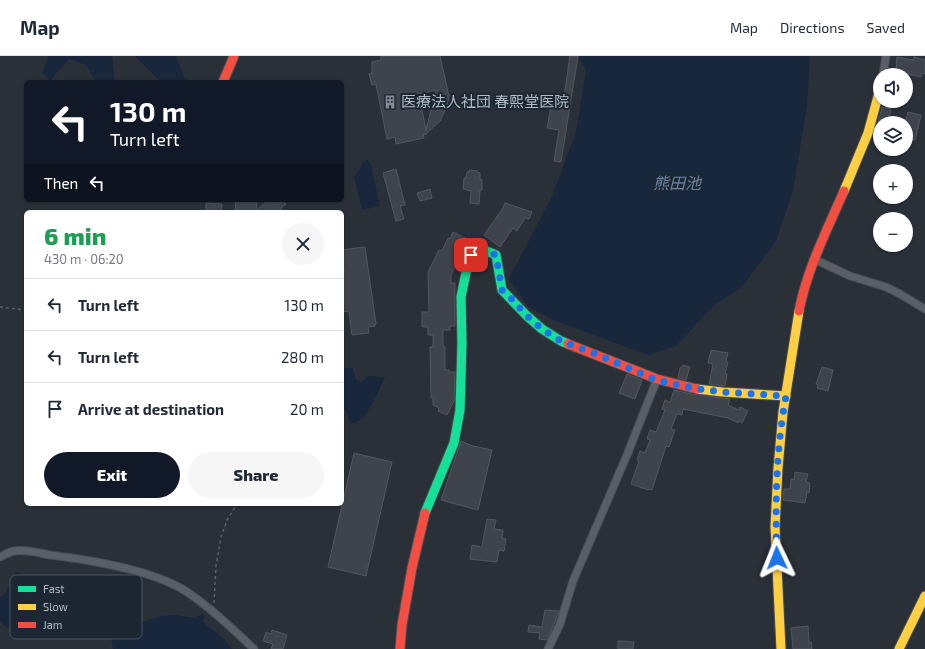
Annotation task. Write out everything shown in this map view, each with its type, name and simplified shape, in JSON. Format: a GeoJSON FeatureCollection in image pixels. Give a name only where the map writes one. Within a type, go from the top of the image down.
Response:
{"type":"FeatureCollection","features":[{"type":"Feature","properties":{"kind":"street"},"geometry":{"type":"LineString","coordinates":[[224,80],[234,56]]}},
{"type":"Feature","properties":{"kind":"street"},"geometry":{"type":"LineString","coordinates":[[884,68],[886,56]]}},
{"type":"Feature","properties":{"kind":"street"},"geometry":{"type":"LineString","coordinates":[[781,649],[776,527],[778,468],[786,396],[799,310],[814,259],[854,170],[875,108]]}},
{"type":"Feature","properties":{"kind":"street"},"geometry":{"type":"LineString","coordinates":[[400,649],[402,625],[423,519],[454,443],[460,410],[462,342],[460,296],[471,255],[480,250],[496,255],[502,290],[542,329],[561,341],[604,357],[656,380],[692,388],[722,392],[786,396]]}},
{"type":"Feature","properties":{"kind":"street"},"geometry":{"type":"LineString","coordinates":[[814,259],[850,276],[886,287],[925,309]]}},
{"type":"Feature","properties":{"kind":"street"},"geometry":{"type":"LineString","coordinates":[[548,649],[560,624],[573,581],[627,455],[656,380]]}},
{"type":"Feature","properties":{"kind":"street"},"geometry":{"type":"LineString","coordinates":[[0,557],[13,551],[26,551],[81,559],[127,569],[170,583],[187,592],[214,613],[254,649]]}},
{"type":"Feature","properties":{"kind":"street"},"geometry":{"type":"LineString","coordinates":[[899,649],[925,596]]}},
{"type":"Feature","properties":{"kind":"path"},"geometry":{"type":"LineString","coordinates":[[0,307],[24,310]]}},
{"type":"Feature","properties":{"kind":"path"},"geometry":{"type":"LineString","coordinates":[[214,613],[216,566],[221,537],[227,520],[236,506]]}},
{"type":"Feature","properties":{"kind":"water"},"geometry":{"type":"Polygon","coordinates":[[[49,56],[112,56],[115,80],[95,80],[86,65],[69,59],[51,80],[42,72],[49,56]]]}},
{"type":"Feature","properties":{"kind":"water"},"geometry":{"type":"Polygon","coordinates":[[[135,56],[176,56],[186,80],[159,80],[135,56]]]}},
{"type":"Feature","properties":{"kind":"water","name":"熊田池"},"geometry":{"type":"Polygon","coordinates":[[[577,56],[810,56],[807,106],[793,191],[776,241],[742,287],[714,305],[676,346],[648,355],[556,321],[528,307],[509,279],[552,196],[576,132],[586,70],[577,56]]]}},
{"type":"Feature","properties":{"kind":"water"},"geometry":{"type":"Polygon","coordinates":[[[368,160],[371,165],[380,206],[362,210],[354,177],[361,167],[362,162],[368,160]]]}},
{"type":"Feature","properties":{"kind":"water"},"geometry":{"type":"Polygon","coordinates":[[[344,368],[353,368],[356,380],[362,382],[368,376],[385,377],[368,411],[359,421],[350,424],[344,408],[344,368]]]}},
{"type":"Feature","properties":{"kind":"water"},"geometry":{"type":"Polygon","coordinates":[[[15,572],[24,575],[16,575],[15,572]]]}},
{"type":"Feature","properties":{"kind":"water"},"geometry":{"type":"Polygon","coordinates":[[[9,586],[10,623],[7,628],[0,622],[0,597],[5,594],[9,586]]]}},
{"type":"Feature","properties":{"kind":"water"},"geometry":{"type":"Polygon","coordinates":[[[202,614],[204,617],[203,622],[224,639],[232,649],[113,649],[111,639],[142,639],[142,623],[160,616],[176,615],[195,618],[202,614]]]}},
{"type":"Feature","properties":{"kind":"building","name":"医療法人社団 春熙堂医院"},"geometry":{"type":"Polygon","coordinates":[[[381,56],[440,56],[449,96],[447,106],[440,121],[425,135],[423,134],[424,138],[396,144],[395,137],[387,139],[376,84],[372,85],[369,74],[372,73],[372,62],[381,60],[381,56]],[[436,90],[419,94],[426,130],[436,90]]]}},
{"type":"Feature","properties":{"kind":"building"},"geometry":{"type":"Polygon","coordinates":[[[570,56],[578,56],[561,162],[554,161],[559,130],[547,128],[552,101],[563,103],[570,56]]]}},
{"type":"Feature","properties":{"kind":"building"},"geometry":{"type":"Polygon","coordinates":[[[897,57],[913,60],[914,57],[925,60],[925,74],[922,73],[921,77],[913,75],[913,68],[896,68],[897,57]]]}},
{"type":"Feature","properties":{"kind":"building"},"geometry":{"type":"Polygon","coordinates":[[[882,108],[891,109],[890,116],[880,116],[882,108]]]}},
{"type":"Feature","properties":{"kind":"building"},"geometry":{"type":"Polygon","coordinates":[[[908,112],[921,115],[915,140],[913,140],[913,116],[907,116],[908,112]]]}},
{"type":"Feature","properties":{"kind":"building"},"geometry":{"type":"Polygon","coordinates":[[[396,169],[405,205],[400,206],[404,219],[396,221],[383,173],[396,169]]]}},
{"type":"Feature","properties":{"kind":"building"},"geometry":{"type":"Polygon","coordinates":[[[469,170],[480,173],[482,190],[480,190],[479,204],[470,203],[471,191],[463,189],[464,178],[466,178],[469,170]]]}},
{"type":"Feature","properties":{"kind":"building"},"geometry":{"type":"Polygon","coordinates":[[[430,189],[432,198],[420,201],[417,193],[430,189]]]}},
{"type":"Feature","properties":{"kind":"building"},"geometry":{"type":"Polygon","coordinates":[[[236,202],[257,202],[256,210],[235,210],[236,202]]]}},
{"type":"Feature","properties":{"kind":"building"},"geometry":{"type":"Polygon","coordinates":[[[266,202],[284,202],[286,204],[281,208],[281,210],[257,210],[266,202]]]}},
{"type":"Feature","properties":{"kind":"building"},"geometry":{"type":"Polygon","coordinates":[[[206,203],[222,204],[221,210],[206,210],[206,203]]]}},
{"type":"Feature","properties":{"kind":"building"},"geometry":{"type":"Polygon","coordinates":[[[505,203],[532,212],[529,219],[525,218],[517,231],[513,228],[500,247],[484,235],[505,203]]]}},
{"type":"Feature","properties":{"kind":"building"},"geometry":{"type":"Polygon","coordinates":[[[453,232],[471,241],[465,254],[462,252],[451,275],[451,283],[455,283],[455,326],[450,326],[450,330],[443,330],[445,370],[455,372],[454,401],[447,415],[438,411],[439,408],[433,405],[433,398],[431,398],[430,347],[433,347],[433,335],[428,335],[428,327],[422,327],[422,312],[429,312],[428,272],[439,250],[442,251],[448,238],[450,239],[453,232]]]}},
{"type":"Feature","properties":{"kind":"building"},"geometry":{"type":"Polygon","coordinates":[[[365,247],[376,324],[374,325],[375,326],[368,327],[369,333],[352,335],[349,311],[344,312],[344,250],[365,247]]]}},
{"type":"Feature","properties":{"kind":"building"},"geometry":{"type":"Polygon","coordinates":[[[711,350],[728,353],[726,361],[728,362],[725,374],[727,374],[725,386],[709,384],[713,364],[708,363],[711,350]]]}},
{"type":"Feature","properties":{"kind":"building"},"geometry":{"type":"Polygon","coordinates":[[[683,365],[690,367],[686,380],[678,378],[680,368],[683,365]]]}},
{"type":"Feature","properties":{"kind":"building"},"geometry":{"type":"Polygon","coordinates":[[[822,367],[833,370],[828,391],[817,388],[818,385],[816,384],[822,367]]]}},
{"type":"Feature","properties":{"kind":"building"},"geometry":{"type":"Polygon","coordinates":[[[627,374],[642,380],[635,399],[619,393],[627,374]]]}},
{"type":"Feature","properties":{"kind":"building"},"geometry":{"type":"Polygon","coordinates":[[[674,390],[691,394],[730,399],[728,405],[739,410],[740,407],[748,411],[742,423],[739,421],[738,423],[728,418],[683,409],[682,415],[677,414],[671,429],[675,430],[669,447],[666,446],[652,490],[631,484],[639,461],[637,460],[640,451],[645,453],[650,440],[647,439],[650,430],[656,432],[665,410],[662,409],[665,400],[670,402],[674,390]]]}},
{"type":"Feature","properties":{"kind":"building"},"geometry":{"type":"Polygon","coordinates":[[[461,441],[473,446],[492,450],[478,510],[441,500],[461,441]]]}},
{"type":"Feature","properties":{"kind":"building"},"geometry":{"type":"Polygon","coordinates":[[[354,453],[392,462],[366,576],[328,567],[342,506],[344,506],[344,497],[354,453]]]}},
{"type":"Feature","properties":{"kind":"building"},"geometry":{"type":"Polygon","coordinates":[[[795,472],[808,474],[806,482],[810,483],[809,493],[807,492],[805,503],[783,500],[784,489],[790,489],[791,479],[794,480],[795,472]]]}},
{"type":"Feature","properties":{"kind":"building"},"geometry":{"type":"Polygon","coordinates":[[[487,519],[496,520],[494,529],[503,530],[502,538],[506,539],[504,551],[499,550],[497,562],[470,559],[472,545],[482,547],[487,519]]]}},
{"type":"Feature","properties":{"kind":"building"},"geometry":{"type":"Polygon","coordinates":[[[545,610],[559,611],[547,640],[539,639],[540,633],[528,632],[529,625],[542,627],[545,610]]]}},
{"type":"Feature","properties":{"kind":"building"},"geometry":{"type":"Polygon","coordinates":[[[808,626],[809,642],[811,642],[812,649],[793,649],[791,628],[808,626]]]}},
{"type":"Feature","properties":{"kind":"building"},"geometry":{"type":"Polygon","coordinates":[[[272,630],[287,635],[283,649],[271,649],[273,644],[263,641],[266,632],[271,634],[272,630]]]}},
{"type":"Feature","properties":{"kind":"building"},"geometry":{"type":"Polygon","coordinates":[[[618,641],[634,642],[633,649],[618,649],[618,641]]]}},
{"type":"Feature","properties":{"kind":"traffic: fast"},"geometry":{"type":"LineString","coordinates":[[425,513],[454,443],[460,410],[462,343],[461,297],[471,255],[478,251],[484,250],[496,255],[502,290],[542,329],[568,344]]}},
{"type":"Feature","properties":{"kind":"traffic: slow"},"geometry":{"type":"LineString","coordinates":[[844,191],[868,133],[875,108]]}},
{"type":"Feature","properties":{"kind":"traffic: slow"},"geometry":{"type":"LineString","coordinates":[[781,649],[775,527],[778,468],[783,412],[799,311]]}},
{"type":"Feature","properties":{"kind":"traffic: slow"},"geometry":{"type":"LineString","coordinates":[[697,389],[786,396]]}},
{"type":"Feature","properties":{"kind":"traffic: slow"},"geometry":{"type":"LineString","coordinates":[[899,649],[925,596]]}},
{"type":"Feature","properties":{"kind":"traffic: jam"},"geometry":{"type":"LineString","coordinates":[[224,80],[234,56]]}},
{"type":"Feature","properties":{"kind":"traffic: jam"},"geometry":{"type":"LineString","coordinates":[[799,311],[812,265],[844,191]]}},
{"type":"Feature","properties":{"kind":"traffic: jam"},"geometry":{"type":"LineString","coordinates":[[568,344],[657,379],[697,389]]}},
{"type":"Feature","properties":{"kind":"traffic: jam"},"geometry":{"type":"LineString","coordinates":[[400,649],[402,625],[412,568],[425,513]]}},
{"type":"Feature","properties":{"kind":"place","name":"医療法人社団 春熙堂医院"},"geometry":{"type":"Point","coordinates":[390,102]}},
{"type":"Feature","properties":{"kind":"route"},"geometry":{"type":"LineString","coordinates":[[471,255],[480,250],[496,255],[502,290],[542,329],[561,341],[596,354],[656,380],[692,388],[722,392],[786,396],[783,412],[778,468],[776,527],[777,558]]}}]}
